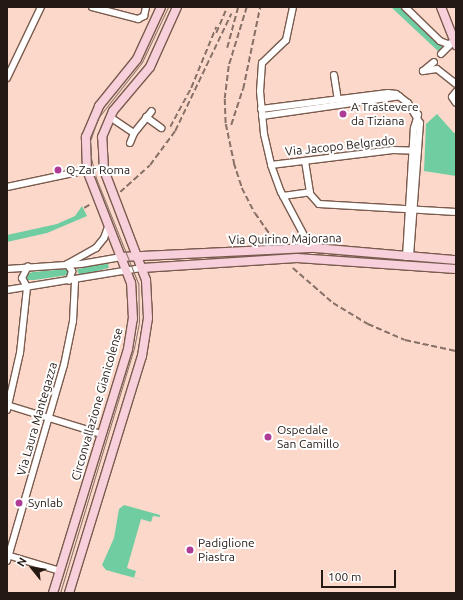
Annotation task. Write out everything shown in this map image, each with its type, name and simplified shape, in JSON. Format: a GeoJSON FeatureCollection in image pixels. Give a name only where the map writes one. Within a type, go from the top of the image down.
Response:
{"type":"FeatureCollection","features":[{"type":"Feature","properties":{"kind":"main road","name":"Circonvallazione Gianicolense"},"geometry":{"type":"LineString","coordinates":[[53,593],[131,334],[133,296],[121,256],[108,227],[87,170],[85,141],[92,118],[138,56],[161,7]]}},
{"type":"Feature","properties":{"kind":"main road"},"geometry":{"type":"LineString","coordinates":[[69,593],[145,345],[148,300],[142,268],[102,164],[101,141],[110,117],[152,63],[177,7]]}},
{"type":"Feature","properties":{"kind":"main road"},"geometry":{"type":"LineString","coordinates":[[441,7],[455,43]]}},
{"type":"Feature","properties":{"kind":"main road"},"geometry":{"type":"LineString","coordinates":[[148,36],[152,42],[161,43]]}},
{"type":"Feature","properties":{"kind":"main road"},"geometry":{"type":"LineString","coordinates":[[138,56],[146,58],[152,63]]}},
{"type":"Feature","properties":{"kind":"main road"},"geometry":{"type":"LineString","coordinates":[[296,258],[308,248]]}},
{"type":"Feature","properties":{"kind":"main road","name":"Via Quirino Majorana"},"geometry":{"type":"LineString","coordinates":[[121,256],[308,248],[456,260]]}},
{"type":"Feature","properties":{"kind":"main road"},"geometry":{"type":"LineString","coordinates":[[336,260],[339,253],[346,250]]}},
{"type":"Feature","properties":{"kind":"main road"},"geometry":{"type":"LineString","coordinates":[[408,257],[408,267]]}},
{"type":"Feature","properties":{"kind":"main road","name":"Via Quirino Majorana"},"geometry":{"type":"LineString","coordinates":[[142,268],[296,258],[336,260],[408,267],[456,269]]}},
{"type":"Feature","properties":{"kind":"street"},"geometry":{"type":"LineString","coordinates":[[7,78],[41,7]]}},
{"type":"Feature","properties":{"kind":"street"},"geometry":{"type":"LineString","coordinates":[[92,7],[141,19],[145,14],[146,7]]}},
{"type":"Feature","properties":{"kind":"street"},"geometry":{"type":"LineString","coordinates":[[121,7],[122,15]]}},
{"type":"Feature","properties":{"kind":"street"},"geometry":{"type":"LineString","coordinates":[[293,7],[286,40],[262,63],[262,112],[271,165],[283,196],[304,235],[308,248]]}},
{"type":"Feature","properties":{"kind":"street"},"geometry":{"type":"LineString","coordinates":[[405,7],[440,41],[448,44],[455,43]]}},
{"type":"Feature","properties":{"kind":"street"},"geometry":{"type":"LineString","coordinates":[[441,54],[455,43]]}},
{"type":"Feature","properties":{"kind":"street"},"geometry":{"type":"LineString","coordinates":[[434,62],[423,71],[427,73],[437,69],[456,84]]}},
{"type":"Feature","properties":{"kind":"street"},"geometry":{"type":"LineString","coordinates":[[334,75],[343,106]]}},
{"type":"Feature","properties":{"kind":"street"},"geometry":{"type":"LineString","coordinates":[[456,92],[452,97],[456,103]]}},
{"type":"Feature","properties":{"kind":"street"},"geometry":{"type":"LineString","coordinates":[[262,112],[340,99],[390,93],[400,96],[418,115],[408,257]]}},
{"type":"Feature","properties":{"kind":"street"},"geometry":{"type":"LineString","coordinates":[[262,112],[343,106],[400,96]]}},
{"type":"Feature","properties":{"kind":"street"},"geometry":{"type":"LineString","coordinates":[[130,143],[134,133],[152,111]]}},
{"type":"Feature","properties":{"kind":"street"},"geometry":{"type":"LineString","coordinates":[[110,117],[134,133]]}},
{"type":"Feature","properties":{"kind":"street"},"geometry":{"type":"LineString","coordinates":[[146,118],[161,128]]}},
{"type":"Feature","properties":{"kind":"street","name":"Via Jacopo Belgrado"},"geometry":{"type":"LineString","coordinates":[[271,165],[393,150],[415,151]]}},
{"type":"Feature","properties":{"kind":"street"},"geometry":{"type":"LineString","coordinates":[[305,161],[310,192],[313,200],[322,205],[456,212]]}},
{"type":"Feature","properties":{"kind":"street"},"geometry":{"type":"LineString","coordinates":[[7,187],[87,170]]}},
{"type":"Feature","properties":{"kind":"street"},"geometry":{"type":"LineString","coordinates":[[283,196],[310,192]]}},
{"type":"Feature","properties":{"kind":"street"},"geometry":{"type":"LineString","coordinates":[[67,264],[96,248],[103,240],[108,227]]}},
{"type":"Feature","properties":{"kind":"street"},"geometry":{"type":"LineString","coordinates":[[8,269],[28,266],[67,264],[121,256]]}},
{"type":"Feature","properties":{"kind":"street","name":"Via Laura Mantegazza"},"geometry":{"type":"LineString","coordinates":[[8,557],[50,418],[73,321],[72,271],[67,264]]}},
{"type":"Feature","properties":{"kind":"street"},"geometry":{"type":"LineString","coordinates":[[28,266],[22,278],[27,287],[20,352],[8,407],[101,434]]}},
{"type":"Feature","properties":{"kind":"street"},"geometry":{"type":"LineString","coordinates":[[7,290],[72,281],[142,268]]}},
{"type":"Feature","properties":{"kind":"street"},"geometry":{"type":"LineString","coordinates":[[7,286],[15,289]]}},
{"type":"Feature","properties":{"kind":"street"},"geometry":{"type":"LineString","coordinates":[[8,557],[60,571]]}},
{"type":"Feature","properties":{"kind":"green space"},"geometry":{"type":"Polygon","coordinates":[[[391,7],[400,7],[443,47],[439,52],[391,7]]]}},
{"type":"Feature","properties":{"kind":"green space"},"geometry":{"type":"Polygon","coordinates":[[[437,114],[454,133],[456,132],[456,176],[424,171],[426,124],[437,114]]]}},
{"type":"Feature","properties":{"kind":"green space"},"geometry":{"type":"Polygon","coordinates":[[[82,206],[87,216],[47,233],[7,242],[7,235],[57,224],[75,216],[82,206]]]}},
{"type":"Feature","properties":{"kind":"green space"},"geometry":{"type":"Polygon","coordinates":[[[107,261],[109,268],[79,276],[77,270],[107,261]]]}},
{"type":"Feature","properties":{"kind":"green space"},"geometry":{"type":"Polygon","coordinates":[[[67,269],[68,275],[34,280],[27,280],[25,277],[27,274],[33,272],[67,269]]]}},
{"type":"Feature","properties":{"kind":"green space"},"geometry":{"type":"Polygon","coordinates":[[[124,505],[160,515],[160,517],[153,516],[151,522],[141,519],[127,568],[136,571],[134,578],[106,570],[102,565],[114,538],[119,509],[124,505]]]}},
{"type":"Feature","properties":{"kind":"tram line"},"geometry":{"type":"LineString","coordinates":[[60,593],[134,348],[139,322],[138,283],[96,178],[91,158],[90,141],[98,118],[142,62],[168,7]]}},
{"type":"Feature","properties":{"kind":"railway"},"geometry":{"type":"LineString","coordinates":[[216,33],[227,7]]}},
{"type":"Feature","properties":{"kind":"railway"},"geometry":{"type":"LineString","coordinates":[[227,48],[238,7]]}},
{"type":"Feature","properties":{"kind":"railway"},"geometry":{"type":"LineString","coordinates":[[247,7],[229,66],[225,99],[226,124],[234,163],[242,188],[255,213],[275,242]]}},
{"type":"Feature","properties":{"kind":"railway"},"geometry":{"type":"LineString","coordinates":[[231,125],[243,89],[260,7]]}},
{"type":"Feature","properties":{"kind":"railway"},"geometry":{"type":"LineString","coordinates":[[120,192],[150,165],[175,131],[231,14]]}},
{"type":"Feature","properties":{"kind":"railway"},"geometry":{"type":"LineString","coordinates":[[170,127],[191,88],[216,27]]}},
{"type":"Feature","properties":{"kind":"railway"},"geometry":{"type":"LineString","coordinates":[[84,208],[91,204]]}},
{"type":"Feature","properties":{"kind":"railway"},"geometry":{"type":"LineString","coordinates":[[293,268],[333,303],[368,324],[405,340],[456,351]]}},
{"type":"Feature","properties":{"kind":"place","name":"A Trastevere da Tiziana"},"geometry":{"type":"Point","coordinates":[343,114]}},
{"type":"Feature","properties":{"kind":"place","name":"Q-Zar Roma"},"geometry":{"type":"Point","coordinates":[58,170]}},
{"type":"Feature","properties":{"kind":"place","name":"Ospedale San Camillo"},"geometry":{"type":"Point","coordinates":[268,437]}},
{"type":"Feature","properties":{"kind":"place","name":"Synlab"},"geometry":{"type":"Point","coordinates":[19,503]}},
{"type":"Feature","properties":{"kind":"place","name":"Padiglione Piastra"},"geometry":{"type":"Point","coordinates":[190,550]}}]}
